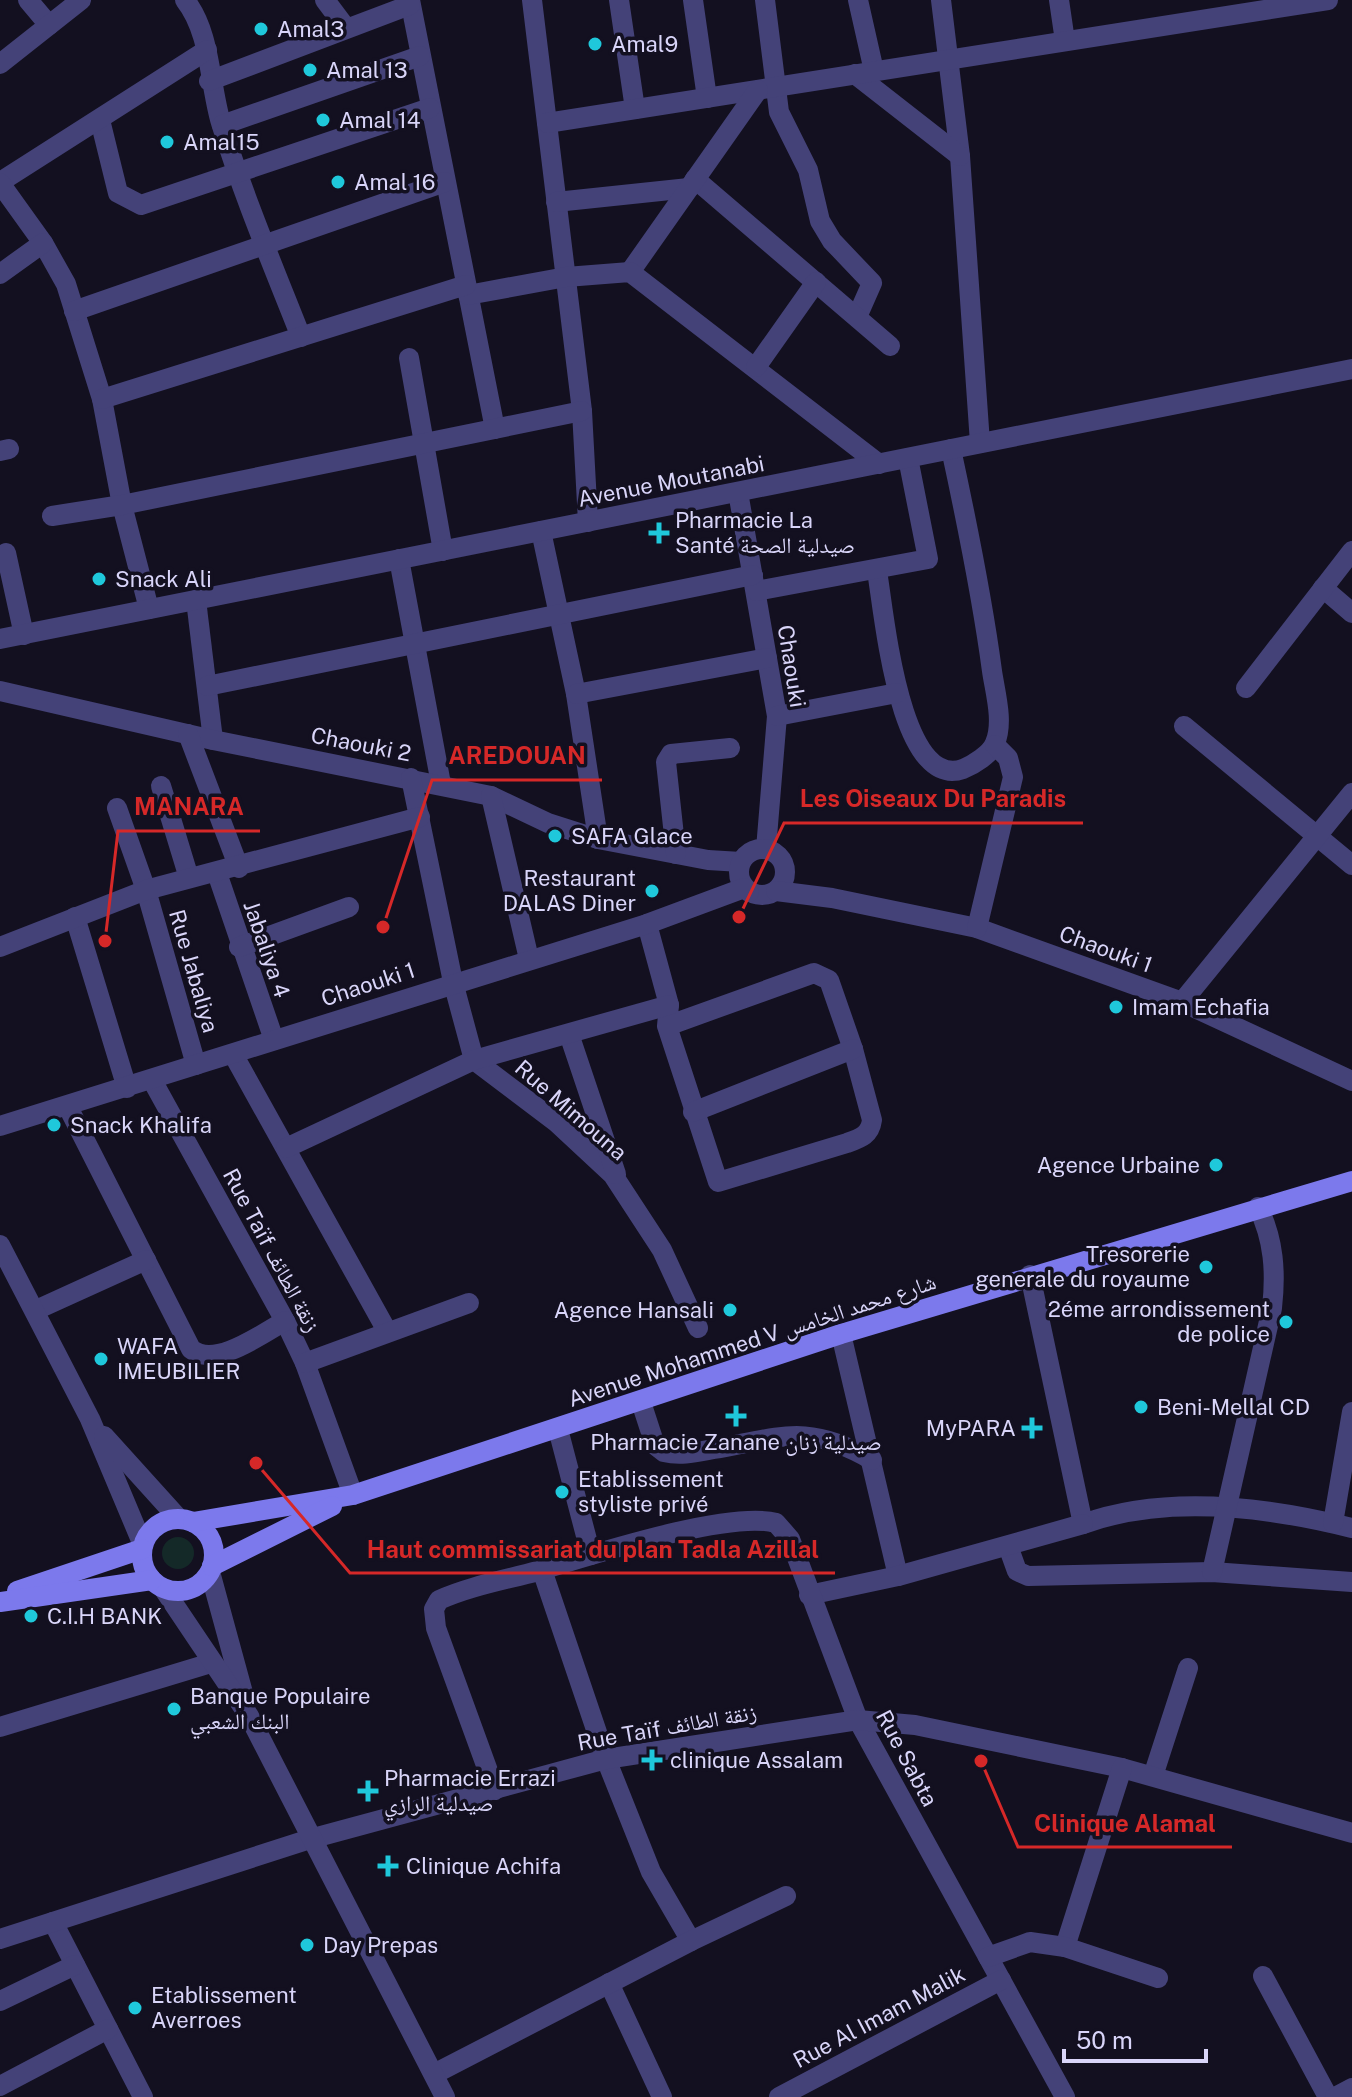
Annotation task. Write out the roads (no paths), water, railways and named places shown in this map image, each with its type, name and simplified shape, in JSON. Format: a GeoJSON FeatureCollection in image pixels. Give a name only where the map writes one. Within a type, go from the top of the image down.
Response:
{"type":"FeatureCollection","features":[{"type":"Feature","properties":{"kind":"main road","name":"Avenue Mohammed V شارع محمد الخامس"},"geometry":{"type":"LineString","coordinates":[[353,1495],[841,1334],[1352,1181]]}},
{"type":"Feature","properties":{"kind":"main road"},"geometry":{"type":"LineString","coordinates":[[0,1600],[143,1547],[161,1523],[353,1495]]}},
{"type":"Feature","properties":{"kind":"main road"},"geometry":{"type":"LineString","coordinates":[[211,1569],[353,1495]]}},
{"type":"Feature","properties":{"kind":"main road"},"geometry":{"type":"LineString","coordinates":[[0,1600],[158,1584],[185,1590],[204,1581],[211,1569],[213,1545],[209,1536],[186,1521]]}},
{"type":"Feature","properties":{"kind":"main road"},"geometry":{"type":"LineString","coordinates":[[143,1547],[145,1571],[158,1584]]}},
{"type":"Feature","properties":{"kind":"street"},"geometry":{"type":"LineString","coordinates":[[28,0],[49,25]]}},
{"type":"Feature","properties":{"kind":"street"},"geometry":{"type":"LineString","coordinates":[[0,64],[81,0]]}},
{"type":"Feature","properties":{"kind":"street"},"geometry":{"type":"LineString","coordinates":[[185,0],[196,14],[207,50],[209,81],[222,125],[301,337]]}},
{"type":"Feature","properties":{"kind":"street"},"geometry":{"type":"LineString","coordinates":[[325,0],[346,28]]}},
{"type":"Feature","properties":{"kind":"street"},"geometry":{"type":"LineString","coordinates":[[532,0],[582,411],[588,522]]}},
{"type":"Feature","properties":{"kind":"street"},"geometry":{"type":"LineString","coordinates":[[619,0],[635,109]]}},
{"type":"Feature","properties":{"kind":"street"},"geometry":{"type":"LineString","coordinates":[[693,0],[707,98]]}},
{"type":"Feature","properties":{"kind":"street"},"geometry":{"type":"LineString","coordinates":[[765,0],[767,88],[808,170],[820,221],[832,241],[872,283],[857,317]]}},
{"type":"Feature","properties":{"kind":"street"},"geometry":{"type":"LineString","coordinates":[[858,0],[865,73],[960,156]]}},
{"type":"Feature","properties":{"kind":"street"},"geometry":{"type":"LineString","coordinates":[[941,0],[960,156],[980,443]]}},
{"type":"Feature","properties":{"kind":"street"},"geometry":{"type":"LineString","coordinates":[[1059,0],[1065,41]]}},
{"type":"Feature","properties":{"kind":"street"},"geometry":{"type":"LineString","coordinates":[[547,123],[1065,41],[1264,5],[1328,0]]}},
{"type":"Feature","properties":{"kind":"street"},"geometry":{"type":"LineString","coordinates":[[209,81],[410,2],[495,429]]}},
{"type":"Feature","properties":{"kind":"street"},"geometry":{"type":"LineString","coordinates":[[149,609],[122,505],[102,399],[66,284],[43,243],[0,183],[207,50]]}},
{"type":"Feature","properties":{"kind":"street"},"geometry":{"type":"LineString","coordinates":[[222,125],[420,56]]}},
{"type":"Feature","properties":{"kind":"street"},"geometry":{"type":"LineString","coordinates":[[630,272],[692,183],[767,88]]}},
{"type":"Feature","properties":{"kind":"street"},"geometry":{"type":"LineString","coordinates":[[100,120],[118,193],[128,201],[141,205],[240,175],[430,108]]}},
{"type":"Feature","properties":{"kind":"street"},"geometry":{"type":"LineString","coordinates":[[74,311],[445,182]]}},
{"type":"Feature","properties":{"kind":"street"},"geometry":{"type":"LineString","coordinates":[[556,202],[692,183],[890,346]]}},
{"type":"Feature","properties":{"kind":"street"},"geometry":{"type":"LineString","coordinates":[[0,274],[43,243]]}},
{"type":"Feature","properties":{"kind":"street"},"geometry":{"type":"LineString","coordinates":[[102,399],[301,337],[467,290],[630,272],[879,464]]}},
{"type":"Feature","properties":{"kind":"street"},"geometry":{"type":"LineString","coordinates":[[756,367],[816,282]]}},
{"type":"Feature","properties":{"kind":"street"},"geometry":{"type":"LineString","coordinates":[[409,358],[443,551]]}},
{"type":"Feature","properties":{"kind":"street","name":"Avenue Moutanabi"},"geometry":{"type":"LineString","coordinates":[[0,639],[1352,369]]}},
{"type":"Feature","properties":{"kind":"street"},"geometry":{"type":"LineString","coordinates":[[52,516],[122,505],[582,411]]}},
{"type":"Feature","properties":{"kind":"street"},"geometry":{"type":"LineString","coordinates":[[877,571],[897,693],[917,743],[934,767],[951,773],[973,765],[995,745],[999,718],[980,588],[951,449]]}},
{"type":"Feature","properties":{"kind":"street"},"geometry":{"type":"LineString","coordinates":[[207,686],[412,647],[559,612],[754,583],[877,571],[928,559],[908,458]]}},
{"type":"Feature","properties":{"kind":"street","name":"Chaouki"},"geometry":{"type":"LineString","coordinates":[[738,492],[777,716],[766,849]]}},
{"type":"Feature","properties":{"kind":"street"},"geometry":{"type":"LineString","coordinates":[[541,531],[576,694],[598,839]]}},
{"type":"Feature","properties":{"kind":"street"},"geometry":{"type":"LineString","coordinates":[[1246,688],[1352,551]]}},
{"type":"Feature","properties":{"kind":"street"},"geometry":{"type":"LineString","coordinates":[[6,553],[24,635]]}},
{"type":"Feature","properties":{"kind":"street"},"geometry":{"type":"LineString","coordinates":[[399,559],[412,647],[441,784]]}},
{"type":"Feature","properties":{"kind":"street"},"geometry":{"type":"LineString","coordinates":[[1323,588],[1352,613]]}},
{"type":"Feature","properties":{"kind":"street"},"geometry":{"type":"LineString","coordinates":[[196,600],[213,740]]}},
{"type":"Feature","properties":{"kind":"street"},"geometry":{"type":"LineString","coordinates":[[576,694],[767,658]]}},
{"type":"Feature","properties":{"kind":"street","name":"Chaouki 2"},"geometry":{"type":"LineString","coordinates":[[0,691],[213,740],[491,796],[548,823],[598,839],[708,860],[743,879]]}},
{"type":"Feature","properties":{"kind":"street"},"geometry":{"type":"LineString","coordinates":[[777,716],[897,693]]}},
{"type":"Feature","properties":{"kind":"street"},"geometry":{"type":"LineString","coordinates":[[1184,726],[1352,865]]}},
{"type":"Feature","properties":{"kind":"street"},"geometry":{"type":"LineString","coordinates":[[188,734],[239,868]]}},
{"type":"Feature","properties":{"kind":"street"},"geometry":{"type":"LineString","coordinates":[[977,928],[1013,777],[1008,758],[995,745]]}},
{"type":"Feature","properties":{"kind":"street"},"geometry":{"type":"LineString","coordinates":[[676,854],[666,762],[671,754],[730,748]]}},
{"type":"Feature","properties":{"kind":"street"},"geometry":{"type":"LineString","coordinates":[[411,778],[453,982],[474,1060]]}},
{"type":"Feature","properties":{"kind":"street"},"geometry":{"type":"LineString","coordinates":[[161,786],[189,878]]}},
{"type":"Feature","properties":{"kind":"street"},"geometry":{"type":"LineString","coordinates":[[1182,1002],[1352,793]]}},
{"type":"Feature","properties":{"kind":"street"},"geometry":{"type":"LineString","coordinates":[[491,796],[529,959]]}},
{"type":"Feature","properties":{"kind":"street","name":"Rue Jabaliya"},"geometry":{"type":"LineString","coordinates":[[117,808],[146,890],[196,1065]]}},
{"type":"Feature","properties":{"kind":"street","name":"Rue Jabaliya"},"geometry":{"type":"LineString","coordinates":[[0,947],[146,890],[239,868],[420,817]]}},
{"type":"Feature","properties":{"kind":"street"},"geometry":{"type":"LineString","coordinates":[[766,849],[780,857],[780,882],[762,896],[743,879],[754,850],[766,849]]}},
{"type":"Feature","properties":{"kind":"street","name":"Jabaliya 4"},"geometry":{"type":"LineString","coordinates":[[217,873],[239,947],[274,1040]]}},
{"type":"Feature","properties":{"kind":"street","name":"Chaouki 1"},"geometry":{"type":"LineString","coordinates":[[0,1126],[68,1107],[453,982],[647,924],[744,888],[743,879]]}},
{"type":"Feature","properties":{"kind":"street","name":"Chaouki 1"},"geometry":{"type":"LineString","coordinates":[[780,882],[832,898],[977,928],[1182,1002],[1352,1081]]}},
{"type":"Feature","properties":{"kind":"street"},"geometry":{"type":"LineString","coordinates":[[239,947],[349,907]]}},
{"type":"Feature","properties":{"kind":"street"},"geometry":{"type":"LineString","coordinates":[[75,917],[127,1088]]}},
{"type":"Feature","properties":{"kind":"street"},"geometry":{"type":"LineString","coordinates":[[647,924],[669,1005],[667,1026],[718,1182],[847,1143],[868,1133],[872,1120],[853,1049],[829,980],[823,974],[814,973],[667,1026]]}},
{"type":"Feature","properties":{"kind":"street","name":"Rue Mimouna"},"geometry":{"type":"LineString","coordinates":[[286,1148],[474,1060],[669,1005]]}},
{"type":"Feature","properties":{"kind":"street"},"geometry":{"type":"LineString","coordinates":[[569,1034],[619,1182]]}},
{"type":"Feature","properties":{"kind":"street"},"geometry":{"type":"LineString","coordinates":[[693,1112],[853,1049]]}},
{"type":"Feature","properties":{"kind":"street"},"geometry":{"type":"LineString","coordinates":[[233,1054],[387,1331]]}},
{"type":"Feature","properties":{"kind":"street","name":"Rue Mimouna"},"geometry":{"type":"LineString","coordinates":[[474,1060],[556,1122],[619,1182],[662,1250],[698,1328]]}},
{"type":"Feature","properties":{"kind":"street","name":"Rue Taïf زنقة الطائف"},"geometry":{"type":"LineString","coordinates":[[152,1080],[285,1321],[305,1363],[353,1495]]}},
{"type":"Feature","properties":{"kind":"street"},"geometry":{"type":"LineString","coordinates":[[68,1107],[191,1349],[207,1356],[224,1352],[285,1321]]}},
{"type":"Feature","properties":{"kind":"street"},"geometry":{"type":"LineString","coordinates":[[1212,1572],[1273,1299],[1271,1240],[1258,1207]]}},
{"type":"Feature","properties":{"kind":"street"},"geometry":{"type":"LineString","coordinates":[[0,1245],[90,1419],[143,1547]]}},
{"type":"Feature","properties":{"kind":"street"},"geometry":{"type":"LineString","coordinates":[[36,1310],[146,1260]]}},
{"type":"Feature","properties":{"kind":"street"},"geometry":{"type":"LineString","coordinates":[[1030,1275],[1083,1524]]}},
{"type":"Feature","properties":{"kind":"street"},"geometry":{"type":"LineString","coordinates":[[305,1363],[469,1303]]}},
{"type":"Feature","properties":{"kind":"street"},"geometry":{"type":"LineString","coordinates":[[841,1334],[898,1576]]}},
{"type":"Feature","properties":{"kind":"street"},"geometry":{"type":"LineString","coordinates":[[641,1402],[655,1445],[664,1452],[683,1454],[780,1436],[807,1435],[847,1446],[872,1460]]}},
{"type":"Feature","properties":{"kind":"street"},"geometry":{"type":"LineString","coordinates":[[809,1595],[898,1576],[1126,1510],[1228,1508],[1342,1525],[1352,1412]]}},
{"type":"Feature","properties":{"kind":"street"},"geometry":{"type":"LineString","coordinates":[[90,1419],[139,1478],[186,1521]]}},
{"type":"Feature","properties":{"kind":"street"},"geometry":{"type":"LineString","coordinates":[[495,1790],[436,1628],[434,1609],[439,1600],[448,1596],[591,1555],[558,1429]]}},
{"type":"Feature","properties":{"kind":"street","name":"Rue Sabta"},"geometry":{"type":"LineString","coordinates":[[591,1555],[732,1522],[776,1523],[790,1539],[858,1720],[1065,2097]]}},
{"type":"Feature","properties":{"kind":"street"},"geometry":{"type":"LineString","coordinates":[[1008,1546],[1022,1575],[1212,1572],[1352,1582]]}},
{"type":"Feature","properties":{"kind":"street"},"geometry":{"type":"LineString","coordinates":[[211,1569],[249,1716]]}},
{"type":"Feature","properties":{"kind":"street"},"geometry":{"type":"LineString","coordinates":[[542,1570],[606,1759],[651,1872],[691,1941]]}},
{"type":"Feature","properties":{"kind":"street"},"geometry":{"type":"LineString","coordinates":[[158,1584],[249,1716],[445,2097]]}},
{"type":"Feature","properties":{"kind":"street"},"geometry":{"type":"LineString","coordinates":[[0,1727],[211,1663]]}},
{"type":"Feature","properties":{"kind":"street"},"geometry":{"type":"LineString","coordinates":[[1153,1776],[1188,1668]]}},
{"type":"Feature","properties":{"kind":"street","name":"Rue Taïf زنقة الطائف"},"geometry":{"type":"LineString","coordinates":[[0,1939],[310,1839],[606,1759],[858,1720],[915,1725],[1122,1768],[1352,1833]]}},
{"type":"Feature","properties":{"kind":"street"},"geometry":{"type":"LineString","coordinates":[[1065,1947],[1122,1768]]}},
{"type":"Feature","properties":{"kind":"street"},"geometry":{"type":"LineString","coordinates":[[434,2074],[691,1941],[786,1896]]}},
{"type":"Feature","properties":{"kind":"street"},"geometry":{"type":"LineString","coordinates":[[53,1922],[143,2097]]}},
{"type":"Feature","properties":{"kind":"street"},"geometry":{"type":"LineString","coordinates":[[988,1957],[1030,1942],[1065,1947],[1158,1978]]}},
{"type":"Feature","properties":{"kind":"street"},"geometry":{"type":"LineString","coordinates":[[0,2001],[75,1965]]}},
{"type":"Feature","properties":{"kind":"street"},"geometry":{"type":"LineString","coordinates":[[1263,1976],[1328,2097]]}},
{"type":"Feature","properties":{"kind":"street","name":"Rue Al Imam Malik"},"geometry":{"type":"LineString","coordinates":[[779,2097],[1001,1980]]}},
{"type":"Feature","properties":{"kind":"street"},"geometry":{"type":"LineString","coordinates":[[609,1983],[662,2097]]}},
{"type":"Feature","properties":{"kind":"street"},"geometry":{"type":"LineString","coordinates":[[0,2086],[108,2029]]}},
{"type":"Feature","properties":{"kind":"street"},"geometry":{"type":"LineString","coordinates":[[1335,2097],[1352,2088]]}},
{"type":"Feature","properties":{"kind":"place","name":"Amal3"},"geometry":{"type":"Point","coordinates":[261,29]}},
{"type":"Feature","properties":{"kind":"place","name":"Amal9"},"geometry":{"type":"Point","coordinates":[595,44]}},
{"type":"Feature","properties":{"kind":"place","name":"Amal 13"},"geometry":{"type":"Point","coordinates":[310,70]}},
{"type":"Feature","properties":{"kind":"place","name":"Amal 14"},"geometry":{"type":"Point","coordinates":[323,120]}},
{"type":"Feature","properties":{"kind":"place","name":"Amal15"},"geometry":{"type":"Point","coordinates":[167,142]}},
{"type":"Feature","properties":{"kind":"place","name":"Amal 16"},"geometry":{"type":"Point","coordinates":[338,182]}},
{"type":"Feature","properties":{"kind":"place","name":"Pharmacie La Santé صيدلية الصحة"},"geometry":{"type":"Point","coordinates":[659,533]}},
{"type":"Feature","properties":{"kind":"place","name":"Snack Ali"},"geometry":{"type":"Point","coordinates":[99,579]}},
{"type":"Feature","properties":{"kind":"place","name":"SAFA Glace"},"geometry":{"type":"Point","coordinates":[555,836]}},
{"type":"Feature","properties":{"kind":"place","name":"Restaurant DALAS Diner"},"geometry":{"type":"Point","coordinates":[652,891]}},
{"type":"Feature","properties":{"kind":"place","name":"Les Oiseaux Du Paradis"},"geometry":{"type":"Point","coordinates":[739,917]}},
{"type":"Feature","properties":{"kind":"place","name":"AREDOUAN"},"geometry":{"type":"Point","coordinates":[383,927]}},
{"type":"Feature","properties":{"kind":"place","name":"MANARA"},"geometry":{"type":"Point","coordinates":[105,941]}},
{"type":"Feature","properties":{"kind":"place","name":"Imam Echafia"},"geometry":{"type":"Point","coordinates":[1116,1007]}},
{"type":"Feature","properties":{"kind":"place","name":"Snack Khalifa"},"geometry":{"type":"Point","coordinates":[54,1125]}},
{"type":"Feature","properties":{"kind":"place","name":"Agence Urbaine"},"geometry":{"type":"Point","coordinates":[1216,1165]}},
{"type":"Feature","properties":{"kind":"place","name":"Tresorerie generale du royaume"},"geometry":{"type":"Point","coordinates":[1206,1267]}},
{"type":"Feature","properties":{"kind":"place","name":"Agence Hansali"},"geometry":{"type":"Point","coordinates":[730,1310]}},
{"type":"Feature","properties":{"kind":"place","name":"2éme arrondissement de police"},"geometry":{"type":"Point","coordinates":[1286,1322]}},
{"type":"Feature","properties":{"kind":"place","name":"WAFA IMEUBILIER"},"geometry":{"type":"Point","coordinates":[101,1359]}},
{"type":"Feature","properties":{"kind":"place","name":"Beni-Mellal CD"},"geometry":{"type":"Point","coordinates":[1141,1407]}},
{"type":"Feature","properties":{"kind":"place","name":"Pharmacie Zanane صيدلية زنان"},"geometry":{"type":"Point","coordinates":[736,1416]}},
{"type":"Feature","properties":{"kind":"place","name":"MyPARA"},"geometry":{"type":"Point","coordinates":[1032,1428]}},
{"type":"Feature","properties":{"kind":"place","name":"Haut commissariat du plan Tadla Azillal"},"geometry":{"type":"Point","coordinates":[256,1463]}},
{"type":"Feature","properties":{"kind":"place","name":"Etablissement styliste privé"},"geometry":{"type":"Point","coordinates":[562,1492]}},
{"type":"Feature","properties":{"kind":"place","name":"C.I.H BANK"},"geometry":{"type":"Point","coordinates":[31,1616]}},
{"type":"Feature","properties":{"kind":"place","name":"Banque Populaire البنك الشعبي"},"geometry":{"type":"Point","coordinates":[174,1709]}},
{"type":"Feature","properties":{"kind":"place","name":"clinique Assalam"},"geometry":{"type":"Point","coordinates":[652,1760]}},
{"type":"Feature","properties":{"kind":"place","name":"Clinique Alamal"},"geometry":{"type":"Point","coordinates":[981,1761]}},
{"type":"Feature","properties":{"kind":"place","name":"Pharmacie Errazi صيدلية الرازي"},"geometry":{"type":"Point","coordinates":[368,1791]}},
{"type":"Feature","properties":{"kind":"place","name":"Clinique Achifa"},"geometry":{"type":"Point","coordinates":[388,1866]}},
{"type":"Feature","properties":{"kind":"place","name":"Day Prepas"},"geometry":{"type":"Point","coordinates":[307,1945]}},
{"type":"Feature","properties":{"kind":"place","name":"Etablissement Averroes"},"geometry":{"type":"Point","coordinates":[135,2008]}}]}
